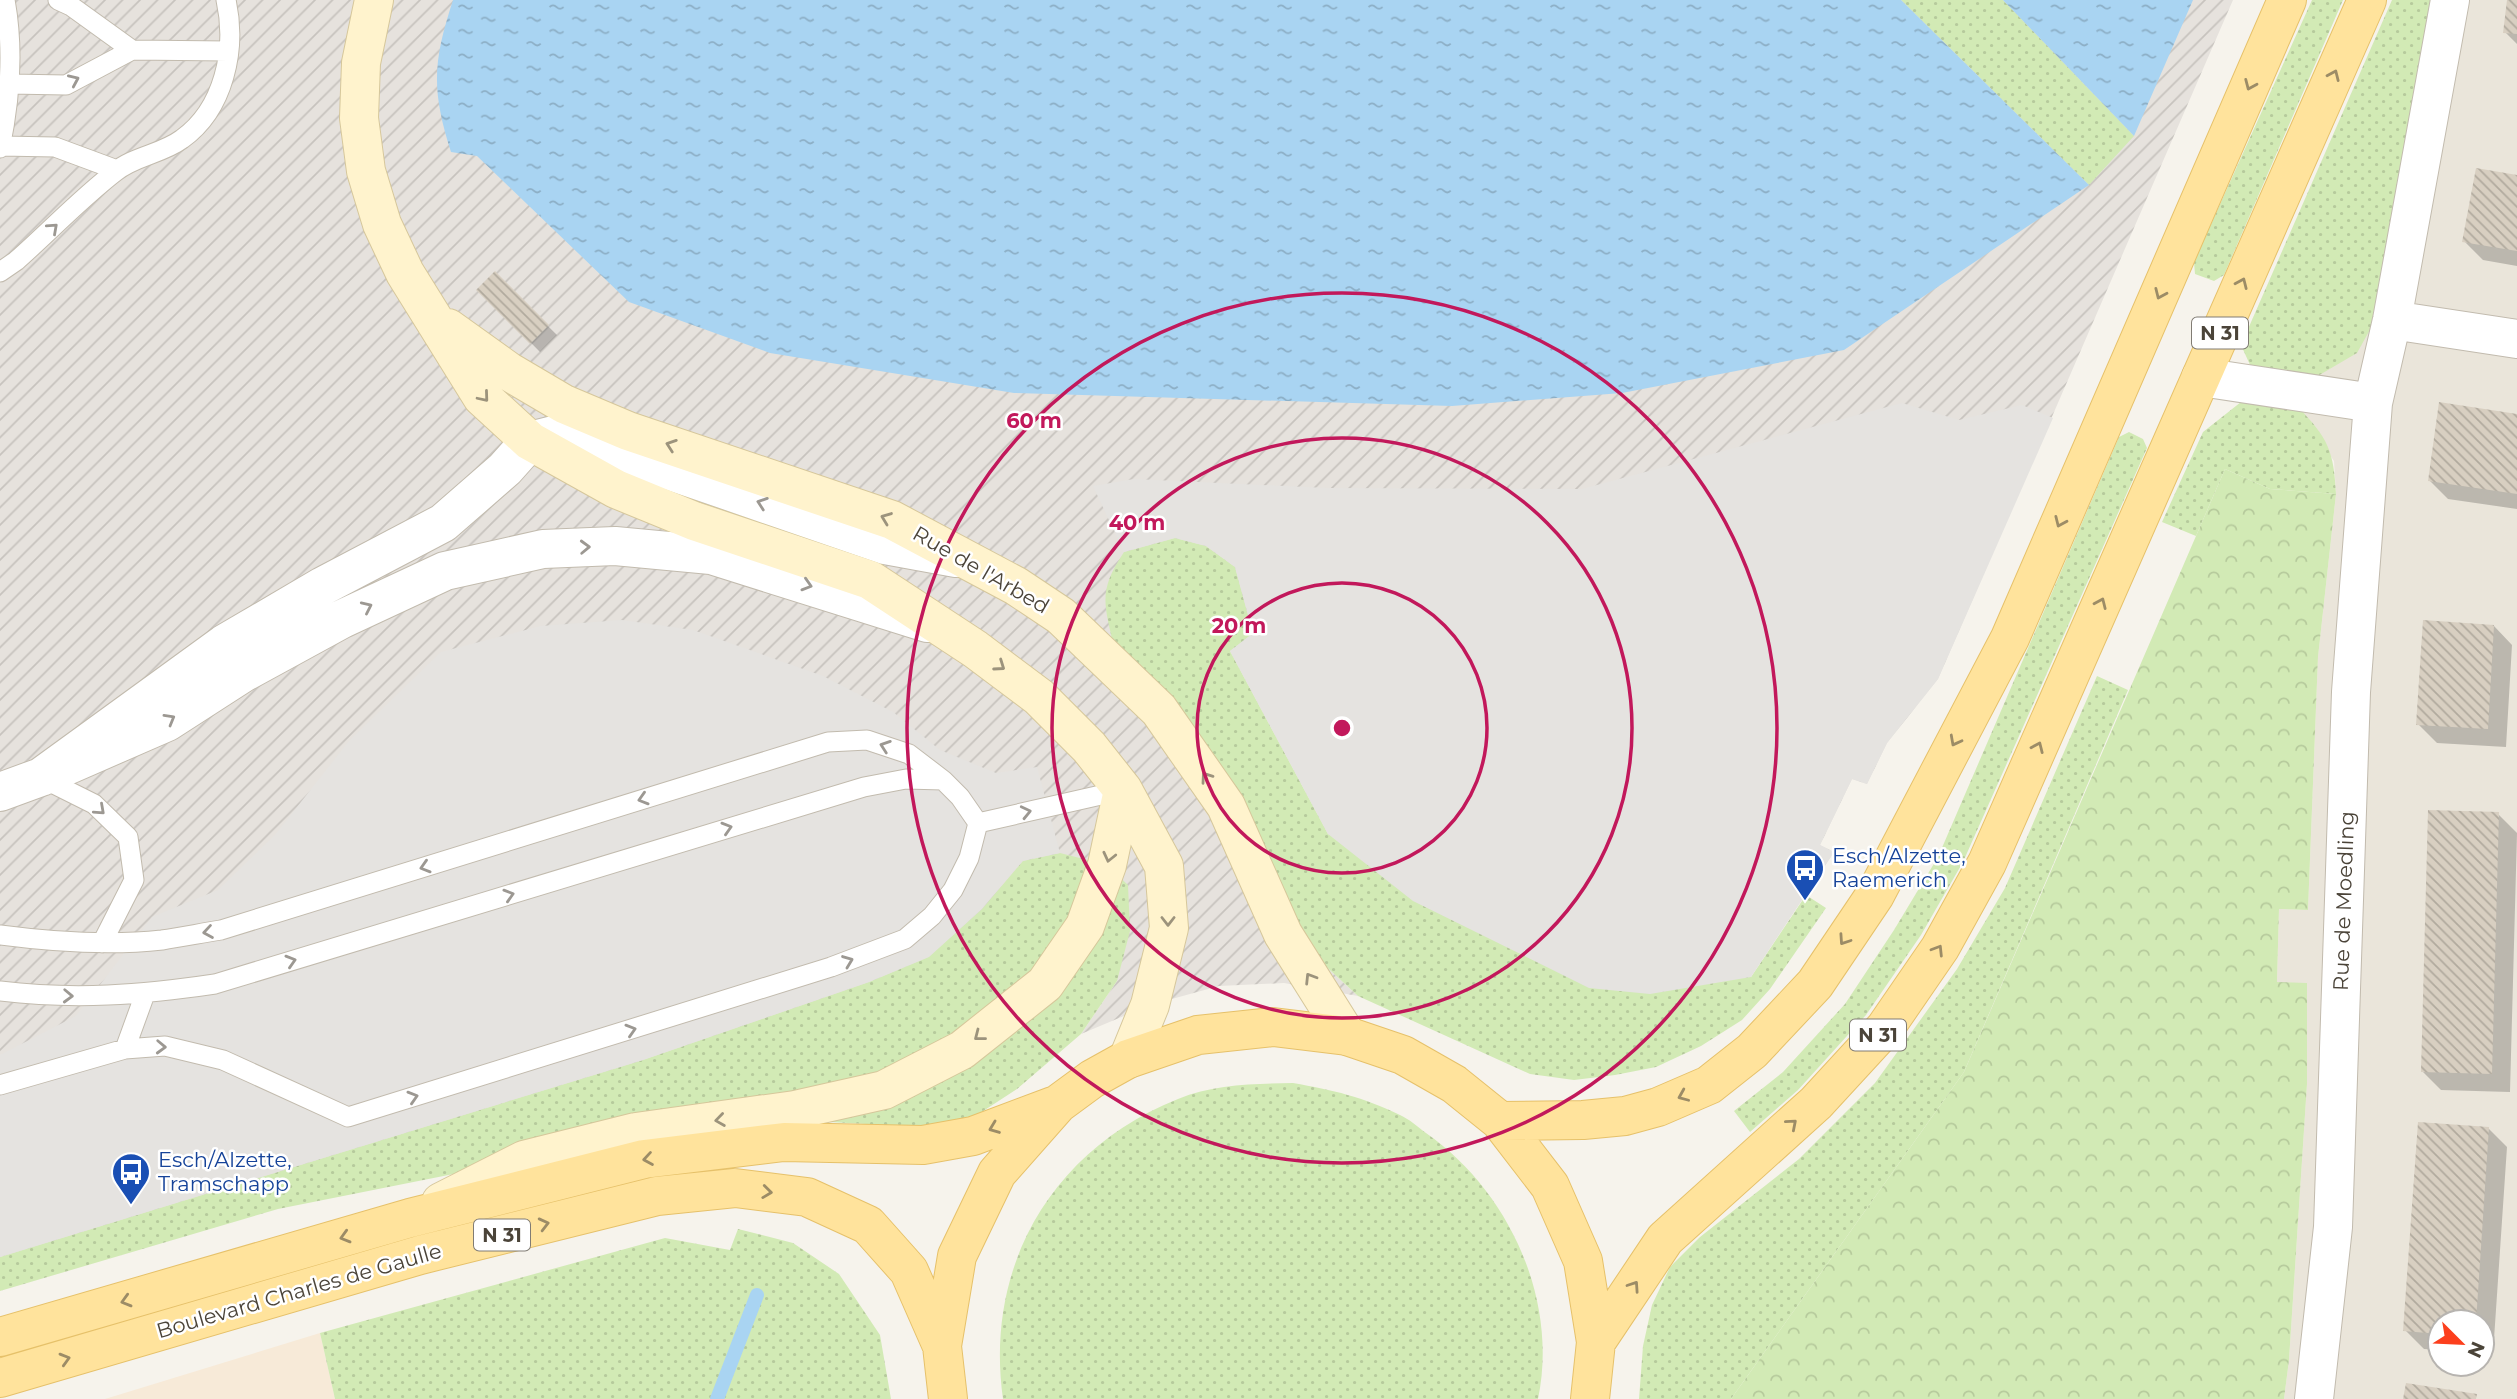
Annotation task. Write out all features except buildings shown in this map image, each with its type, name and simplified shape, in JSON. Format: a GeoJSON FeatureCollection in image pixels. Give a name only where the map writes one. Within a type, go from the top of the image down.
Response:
{"type":"FeatureCollection","features":[{"type":"Feature","properties":{"kind":"main road","name":"Rue de l'Arbed"},"geometry":{"type":"LineString","coordinates":[[373,0],[360,63],[359,118],[366,171],[382,224],[404,273],[435,318],[482,397],[530,441],[629,494],[694,521],[870,580],[1009,672],[1059,715],[1123,790],[1164,866],[1169,928],[1150,1005],[1128,1059]]}},
{"type":"Feature","properties":{"kind":"main road"},"geometry":{"type":"LineString","coordinates":[[1500,1121],[1583,1120],[1625,1115],[1658,1107],[1709,1085],[1752,1051],[1815,984],[1875,895],[2010,638],[2287,0]]}},
{"type":"Feature","properties":{"kind":"main road","name":"N 31"},"geometry":{"type":"LineString","coordinates":[[1596,1342],[1665,1239],[1815,1103],[1885,1028],[1940,948],[1987,863],[2367,0]]}},
{"type":"Feature","properties":{"kind":"main road","name":"Rue de l'Arbed"},"geometry":{"type":"LineString","coordinates":[[435,318],[509,371],[564,404],[628,430],[892,520],[1016,586],[1061,616],[1106,656],[1159,710],[1226,806],[1283,934],[1347,1036]]}},
{"type":"Feature","properties":{"kind":"main road","name":"Boulevard Charles de Gaulle"},"geometry":{"type":"LineString","coordinates":[[410,1218],[524,1160],[636,1132],[795,1110],[884,1090],[962,1050],[1045,984],[1085,926],[1107,865],[1123,790]]}},
{"type":"Feature","properties":{"kind":"main road"},"geometry":{"type":"LineString","coordinates":[[948,1399],[942,1346],[957,1255],[997,1172],[1058,1104],[1092,1079],[1128,1059],[1198,1035],[1273,1027],[1347,1036],[1413,1061],[1454,1084],[1500,1121],[1550,1186],[1583,1261],[1596,1342],[1590,1399]]}},
{"type":"Feature","properties":{"kind":"main road","name":"Boulevard Charles de Gaulle"},"geometry":{"type":"LineString","coordinates":[[0,1337],[410,1218],[644,1158],[784,1142],[923,1145],[973,1136],[1058,1104]]}},
{"type":"Feature","properties":{"kind":"main road","name":"Boulevard Charles de Gaulle"},"geometry":{"type":"LineString","coordinates":[[0,1378],[420,1255],[657,1196],[735,1188],[807,1197],[868,1225],[909,1271],[942,1346]]}},
{"type":"Feature","properties":{"kind":"street"},"geometry":{"type":"LineString","coordinates":[[2450,0],[2392,320],[2517,339]]}},
{"type":"Feature","properties":{"kind":"street","name":"Rue de Moedling"},"geometry":{"type":"LineString","coordinates":[[2314,1399],[2333,1227],[2351,692],[2373,403],[2392,320]]}},
{"type":"Feature","properties":{"kind":"street"},"geometry":{"type":"LineString","coordinates":[[2200,377],[2373,403]]}},
{"type":"Feature","properties":{"kind":"street"},"geometry":{"type":"LineString","coordinates":[[41,777],[224,644],[323,586],[443,523],[505,469],[530,441],[566,432],[621,454],[885,545],[968,561]]}},
{"type":"Feature","properties":{"kind":"street"},"geometry":{"type":"LineString","coordinates":[[0,792],[167,722],[243,673],[342,619],[433,576],[543,549],[615,546],[710,555],[943,628]]}},
{"type":"Feature","properties":{"kind":"lane"},"geometry":{"type":"LineString","coordinates":[[5,0],[11,30],[10,84],[0,147],[55,147],[117,170]]}},
{"type":"Feature","properties":{"kind":"lane"},"geometry":{"type":"LineString","coordinates":[[58,0],[71,6],[132,50]]}},
{"type":"Feature","properties":{"kind":"lane"},"geometry":{"type":"LineString","coordinates":[[0,272],[16,261],[117,170],[181,140],[206,118],[222,86],[228,51],[231,20],[226,0]]}},
{"type":"Feature","properties":{"kind":"lane"},"geometry":{"type":"LineString","coordinates":[[10,84],[66,85],[132,50],[228,51]]}},
{"type":"Feature","properties":{"kind":"lane"},"geometry":{"type":"LineString","coordinates":[[0,935],[102,943],[161,940],[222,930],[828,742],[867,740],[909,754],[943,780],[960,797],[978,823],[969,858],[953,890],[932,916],[905,939],[831,967],[348,1117],[223,1060],[166,1046],[125,1049],[0,1086]]}},
{"type":"Feature","properties":{"kind":"lane"},"geometry":{"type":"LineString","coordinates":[[41,777],[94,804],[128,837],[134,880],[102,943]]}},
{"type":"Feature","properties":{"kind":"lane"},"geometry":{"type":"LineString","coordinates":[[0,991],[73,996],[145,994],[215,984],[864,787],[906,779],[943,780]]}},
{"type":"Feature","properties":{"kind":"lane"},"geometry":{"type":"LineString","coordinates":[[978,823],[1123,790]]}},
{"type":"Feature","properties":{"kind":"lane"},"geometry":{"type":"LineString","coordinates":[[125,1049],[145,994]]}},
{"type":"Feature","properties":{"kind":"shaded area"},"geometry":{"type":"Polygon","coordinates":[[[0,0],[2233,0],[1938,679],[1887,743],[1867,784],[1852,779],[1820,845],[1834,852],[1806,895],[1328,834],[1230,651],[1175,538],[1319,960],[1358,996],[1284,983],[1219,986],[1150,1005],[1081,1034],[1117,981],[0,1257],[0,0]]]}},
{"type":"Feature","properties":{"kind":"shaded area"},"geometry":{"type":"Polygon","coordinates":[[[2434,0],[2517,0],[2517,1399],[2284,1399],[2289,1360],[2307,1084],[2307,984],[2277,982],[2279,909],[2308,910],[2318,657],[2336,494],[2334,461],[2298,407],[2434,0]]]}},
{"type":"Feature","properties":{"kind":"shaded area"},"geometry":{"type":"Polygon","coordinates":[[[1902,403],[1959,420],[2022,405],[2053,418],[1938,679],[1887,743],[1867,784],[1852,779],[1820,845],[1834,852],[1751,977],[1650,994],[1589,988],[1413,901],[1328,834],[1230,651],[1253,633],[1235,567],[1206,546],[1175,538],[1124,552],[1093,486],[1134,479],[1327,488],[1582,489],[1902,403]]]}},
{"type":"Feature","properties":{"kind":"shaded area"},"geometry":{"type":"Polygon","coordinates":[[[622,620],[693,630],[823,676],[893,712],[940,750],[996,773],[1037,767],[1060,853],[1022,861],[982,909],[929,957],[869,982],[643,1060],[0,1257],[0,1055],[76,1016],[152,917],[218,890],[275,835],[349,741],[441,652],[541,626],[622,620]]]}},
{"type":"Feature","properties":{"kind":"shaded area"},"geometry":{"type":"Polygon","coordinates":[[[320,1333],[335,1399],[105,1399],[320,1333]]]}},
{"type":"Feature","properties":{"kind":"green space"},"geometry":{"type":"Polygon","coordinates":[[[1901,0],[2003,0],[2134,136],[2089,185],[1901,0]]]}},
{"type":"Feature","properties":{"kind":"green space"},"geometry":{"type":"Polygon","coordinates":[[[2312,0],[2343,0],[2224,275],[2214,281],[2195,274],[2194,262],[2312,0]]]}},
{"type":"Feature","properties":{"kind":"green space"},"geometry":{"type":"Polygon","coordinates":[[[2392,0],[2434,0],[2377,317],[2357,353],[2316,377],[2298,407],[2328,446],[2336,494],[2270,489],[2225,469],[2196,536],[2162,522],[2203,432],[2260,387],[2241,345],[2392,0]]]}},
{"type":"Feature","properties":{"kind":"green space"},"geometry":{"type":"Polygon","coordinates":[[[2129,432],[2143,439],[2147,448],[1963,862],[1921,935],[1866,1015],[1798,1090],[1750,1132],[1734,1111],[1783,1072],[1845,1004],[1938,857],[2119,437],[2129,432]]]}},
{"type":"Feature","properties":{"kind":"green space"},"geometry":{"type":"Polygon","coordinates":[[[2225,469],[2270,489],[2336,494],[2318,657],[2308,910],[2279,909],[2277,982],[2307,983],[2307,1084],[2289,1360],[2284,1399],[1731,1399],[1964,1072],[2225,469]]]}},
{"type":"Feature","properties":{"kind":"green space"},"geometry":{"type":"Polygon","coordinates":[[[1175,538],[1206,546],[1235,567],[1253,634],[1230,651],[1328,834],[1751,977],[1806,895],[1826,908],[1770,989],[1742,1020],[1701,1046],[1656,1067],[1615,1075],[1574,1080],[1530,1074],[1358,996],[1319,960],[1114,647],[1106,598],[1110,577],[1116,565],[1124,552],[1175,538]]]}},
{"type":"Feature","properties":{"kind":"green space"},"geometry":{"type":"Polygon","coordinates":[[[2097,676],[2128,690],[1964,1072],[1731,1399],[1639,1399],[1643,1346],[1652,1305],[1670,1267],[1700,1237],[1799,1159],[1875,1083],[1957,969],[2005,888],[2097,676]]]}},
{"type":"Feature","properties":{"kind":"green space"},"geometry":{"type":"Polygon","coordinates":[[[1060,853],[1107,865],[1128,885],[1130,931],[1117,981],[1081,1034],[1017,1089],[974,1117],[921,1127],[829,1122],[524,1160],[278,1209],[0,1291],[0,1257],[643,1060],[869,982],[928,957],[982,909],[1023,861],[1060,853]]]}},
{"type":"Feature","properties":{"kind":"green space"},"geometry":{"type":"Polygon","coordinates":[[[1293,1083],[1348,1095],[1403,1117],[1455,1157],[1481,1185],[1503,1216],[1521,1250],[1533,1286],[1541,1323],[1543,1361],[1538,1399],[1003,1399],[1000,1350],[1005,1303],[1017,1258],[1036,1218],[1063,1181],[1095,1148],[1134,1121],[1178,1099],[1220,1088],[1293,1083]]]}},
{"type":"Feature","properties":{"kind":"green space"},"geometry":{"type":"Polygon","coordinates":[[[738,1229],[793,1243],[839,1274],[880,1335],[891,1399],[335,1399],[320,1333],[665,1238],[730,1250],[738,1229]]]}},
{"type":"Feature","properties":{"kind":"water"},"geometry":{"type":"Polygon","coordinates":[[[453,0],[1901,0],[2089,185],[1844,350],[1622,393],[1452,406],[1014,393],[770,353],[629,302],[477,156],[451,152],[440,110],[437,76],[441,41],[453,0]]]}},
{"type":"Feature","properties":{"kind":"water"},"geometry":{"type":"Polygon","coordinates":[[[2003,0],[2193,0],[2134,136],[2003,0]]]}},
{"type":"Feature","properties":{"kind":"waterway"},"geometry":{"type":"LineString","coordinates":[[717,1399],[757,1295]]}},
{"type":"Feature","properties":{"kind":"place","name":"Esch/Alzette, Raemerich"},"geometry":{"type":"Point","coordinates":[1805,902]}},
{"type":"Feature","properties":{"kind":"place","name":"Esch/Alzette, Tramschapp"},"geometry":{"type":"Point","coordinates":[131,1206]}}]}
